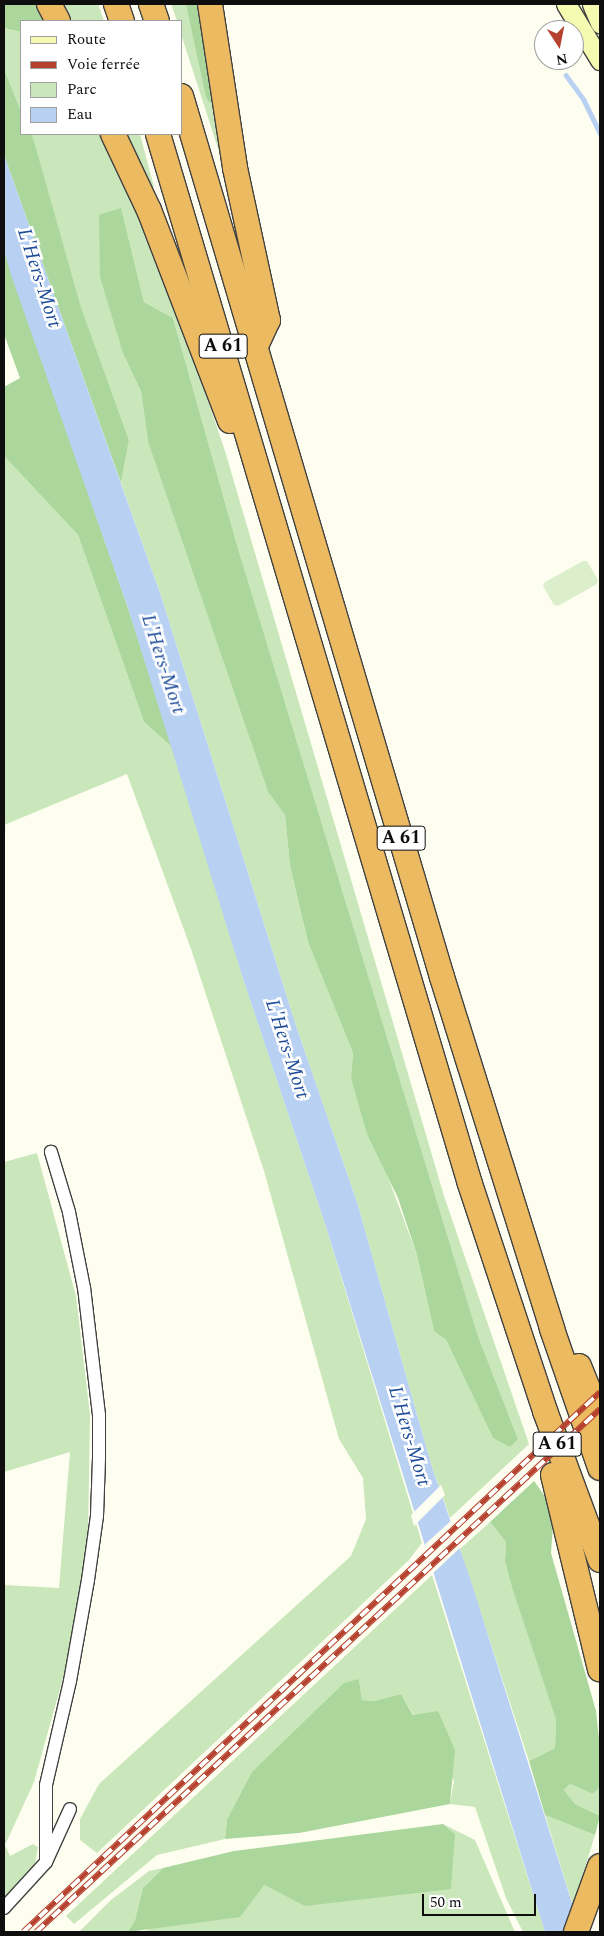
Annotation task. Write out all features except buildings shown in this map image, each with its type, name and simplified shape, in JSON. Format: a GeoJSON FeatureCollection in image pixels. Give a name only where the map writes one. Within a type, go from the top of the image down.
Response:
{"type":"FeatureCollection","features":[{"type":"Feature","properties":{"kind":"highway"},"geometry":{"type":"LineString","coordinates":[[50,4],[58,20]]}},
{"type":"Feature","properties":{"kind":"highway"},"geometry":{"type":"LineString","coordinates":[[116,4],[122,20]]}},
{"type":"Feature","properties":{"kind":"highway"},"geometry":{"type":"LineString","coordinates":[[151,4],[157,20]]}},
{"type":"Feature","properties":{"kind":"highway"},"geometry":{"type":"LineString","coordinates":[[210,4],[235,168],[268,320],[257,344]]}},
{"type":"Feature","properties":{"kind":"highway","name":"A 61"},"geometry":{"type":"LineString","coordinates":[[182,99],[257,344],[442,977],[552,1329]]}},
{"type":"Feature","properties":{"kind":"highway"},"geometry":{"type":"LineString","coordinates":[[113,135],[164,247],[285,560]]}},
{"type":"Feature","properties":{"kind":"highway","name":"A 61"},"geometry":{"type":"LineString","coordinates":[[158,135],[424,1035],[516,1328],[600,1560]]}},
{"type":"Feature","properties":{"kind":"highway"},"geometry":{"type":"LineString","coordinates":[[516,1328],[600,1669]]}},
{"type":"Feature","properties":{"kind":"highway"},"geometry":{"type":"LineString","coordinates":[[552,1329],[583,1372],[600,1418]]}},
{"type":"Feature","properties":{"kind":"highway"},"geometry":{"type":"LineString","coordinates":[[552,1329],[600,1468]]}},
{"type":"Feature","properties":{"kind":"highway"},"geometry":{"type":"LineString","coordinates":[[576,1932],[600,1866]]}},
{"type":"Feature","properties":{"kind":"main road"},"geometry":{"type":"LineString","coordinates":[[566,4],[600,60]]}},
{"type":"Feature","properties":{"kind":"main road"},"geometry":{"type":"LineString","coordinates":[[592,4],[600,23]]}},
{"type":"Feature","properties":{"kind":"street"},"geometry":{"type":"LineString","coordinates":[[46,1862],[46,1786],[70,1681],[88,1580],[97,1516],[99,1458],[99,1416],[89,1323],[69,1212],[51,1152]]}},
{"type":"Feature","properties":{"kind":"street"},"geometry":{"type":"LineString","coordinates":[[4,1908],[46,1862],[70,1809]]}},
{"type":"Feature","properties":{"kind":"green space"},"geometry":{"type":"Polygon","coordinates":[[[4,4],[36,4],[44,20],[20,20],[20,32],[4,28],[4,4]]]}},
{"type":"Feature","properties":{"kind":"green space"},"geometry":{"type":"Polygon","coordinates":[[[61,4],[98,4],[104,20],[69,20],[61,4]]]}},
{"type":"Feature","properties":{"kind":"green space"},"geometry":{"type":"Polygon","coordinates":[[[171,4],[186,4],[216,103],[224,167],[182,37],[182,20],[177,20],[171,4]]]}},
{"type":"Feature","properties":{"kind":"green space"},"geometry":{"type":"Polygon","coordinates":[[[186,4],[198,4],[216,103],[209,102],[206,97],[186,4]]]}},
{"type":"Feature","properties":{"kind":"green space"},"geometry":{"type":"Polygon","coordinates":[[[4,28],[20,32],[20,109],[4,69],[4,28]]]}},
{"type":"Feature","properties":{"kind":"green space"},"geometry":{"type":"Polygon","coordinates":[[[4,69],[20,109],[20,135],[32,135],[33,138],[81,307],[129,440],[121,483],[4,155],[4,69]]]}},
{"type":"Feature","properties":{"kind":"green space"},"geometry":{"type":"Polygon","coordinates":[[[31,135],[99,135],[131,199],[185,333],[225,451],[444,1196],[529,1444],[450,1518],[431,1464],[357,1202],[298,1032],[161,596],[121,483],[129,440],[81,307],[31,135]],[[121,209],[133,372],[141,391],[148,442],[268,792],[285,815],[290,866],[308,942],[353,1053],[351,1078],[417,1255],[434,1331],[446,1340],[493,1438],[518,1439],[478,1336],[237,545],[173,318],[144,302],[121,209]]]}},
{"type":"Feature","properties":{"kind":"green space"},"geometry":{"type":"Polygon","coordinates":[[[123,135],[140,135],[154,187],[151,189],[123,135]]]}},
{"type":"Feature","properties":{"kind":"green space"},"geometry":{"type":"Polygon","coordinates":[[[121,208],[144,302],[173,318],[237,545],[478,1336],[518,1439],[510,1447],[493,1438],[446,1340],[434,1331],[417,1255],[398,1198],[367,1134],[351,1078],[353,1053],[308,942],[290,866],[285,815],[268,792],[148,442],[141,391],[123,353],[100,277],[99,215],[121,208]]]}},
{"type":"Feature","properties":{"kind":"green space"},"geometry":{"type":"Polygon","coordinates":[[[4,250],[128,608],[173,748],[144,722],[78,535],[4,456],[4,387],[20,378],[4,334],[4,250]]]}},
{"type":"Feature","properties":{"kind":"green space"},"geometry":{"type":"Polygon","coordinates":[[[4,456],[78,535],[144,722],[173,748],[244,982],[326,1227],[422,1543],[408,1561],[97,1853],[80,1840],[80,1819],[99,1784],[351,1556],[366,1519],[363,1478],[339,1439],[264,1171],[191,949],[127,774],[4,825],[4,456]]]}},
{"type":"Feature","properties":{"kind":"green space"},"geometry":{"type":"Polygon","coordinates":[[[583,561],[587,561],[598,580],[597,584],[558,606],[554,605],[543,586],[545,582],[583,561]]]}},
{"type":"Feature","properties":{"kind":"green space"},"geometry":{"type":"Polygon","coordinates":[[[37,1153],[76,1296],[90,1415],[88,1537],[68,1660],[34,1782],[5,1845],[10,1856],[33,1844],[38,1847],[35,1864],[4,1898],[4,1585],[59,1588],[70,1452],[4,1472],[4,1162],[37,1153]]]}},
{"type":"Feature","properties":{"kind":"green space"},"geometry":{"type":"Polygon","coordinates":[[[534,1481],[544,1495],[553,1525],[551,1553],[596,1711],[600,1748],[600,1787],[593,1794],[570,1784],[564,1790],[575,1804],[600,1816],[595,1835],[545,1815],[529,1761],[555,1748],[556,1720],[512,1588],[505,1561],[506,1542],[490,1522],[534,1481]]]}},
{"type":"Feature","properties":{"kind":"green space"},"geometry":{"type":"Polygon","coordinates":[[[490,1522],[506,1542],[505,1561],[512,1588],[556,1720],[555,1748],[529,1761],[460,1549],[490,1522]]]}},
{"type":"Feature","properties":{"kind":"green space"},"geometry":{"type":"Polygon","coordinates":[[[432,1575],[545,1932],[523,1932],[506,1898],[475,1807],[450,1804],[454,1781],[401,1694],[374,1701],[362,1700],[359,1679],[227,1820],[225,1839],[157,1855],[74,1924],[66,1916],[432,1575]]]}},
{"type":"Feature","properties":{"kind":"green space"},"geometry":{"type":"Polygon","coordinates":[[[359,1679],[362,1700],[374,1701],[401,1694],[413,1715],[438,1711],[455,1750],[450,1804],[299,1833],[225,1839],[227,1820],[252,1772],[344,1683],[359,1679]]]}},
{"type":"Feature","properties":{"kind":"green space"},"geometry":{"type":"Polygon","coordinates":[[[570,1784],[593,1794],[600,1787],[600,1816],[575,1804],[564,1790],[570,1784]]]}},
{"type":"Feature","properties":{"kind":"green space"},"geometry":{"type":"Polygon","coordinates":[[[545,1815],[595,1835],[573,1906],[545,1815]]]}},
{"type":"Feature","properties":{"kind":"green space"},"geometry":{"type":"Polygon","coordinates":[[[443,1824],[475,1840],[515,1932],[143,1932],[264,1885],[306,1906],[455,1834],[443,1824]]]}},
{"type":"Feature","properties":{"kind":"green space"},"geometry":{"type":"Polygon","coordinates":[[[443,1824],[455,1834],[451,1889],[305,1906],[264,1885],[240,1917],[128,1932],[135,1920],[143,1888],[163,1868],[234,1851],[443,1824]]]}},
{"type":"Feature","properties":{"kind":"green space"},"geometry":{"type":"Polygon","coordinates":[[[163,1868],[143,1888],[135,1920],[128,1932],[79,1932],[111,1900],[149,1871],[163,1868]]]}},
{"type":"Feature","properties":{"kind":"water","name":"L'Hers-Mort"},"geometry":{"type":"Polygon","coordinates":[[[4,155],[161,596],[298,1032],[357,1202],[431,1464],[472,1584],[581,1932],[545,1932],[326,1227],[244,982],[128,608],[11,275],[4,250],[4,155]]]}},
{"type":"Feature","properties":{"kind":"pier"},"geometry":{"type":"Polygon","coordinates":[[[441,1485],[445,1495],[414,1526],[411,1515],[441,1485]]]}},
{"type":"Feature","properties":{"kind":"pier"},"geometry":{"type":"Polygon","coordinates":[[[453,1519],[462,1546],[430,1576],[421,1548],[453,1519]]]}},
{"type":"Feature","properties":{"kind":"waterway"},"geometry":{"type":"LineString","coordinates":[[566,75],[584,100],[600,133]]}},
{"type":"Feature","properties":{"kind":"railway"},"geometry":{"type":"LineString","coordinates":[[23,1932],[600,1392]]}},
{"type":"Feature","properties":{"kind":"railway"},"geometry":{"type":"LineString","coordinates":[[36,1932],[600,1409]]}}]}
